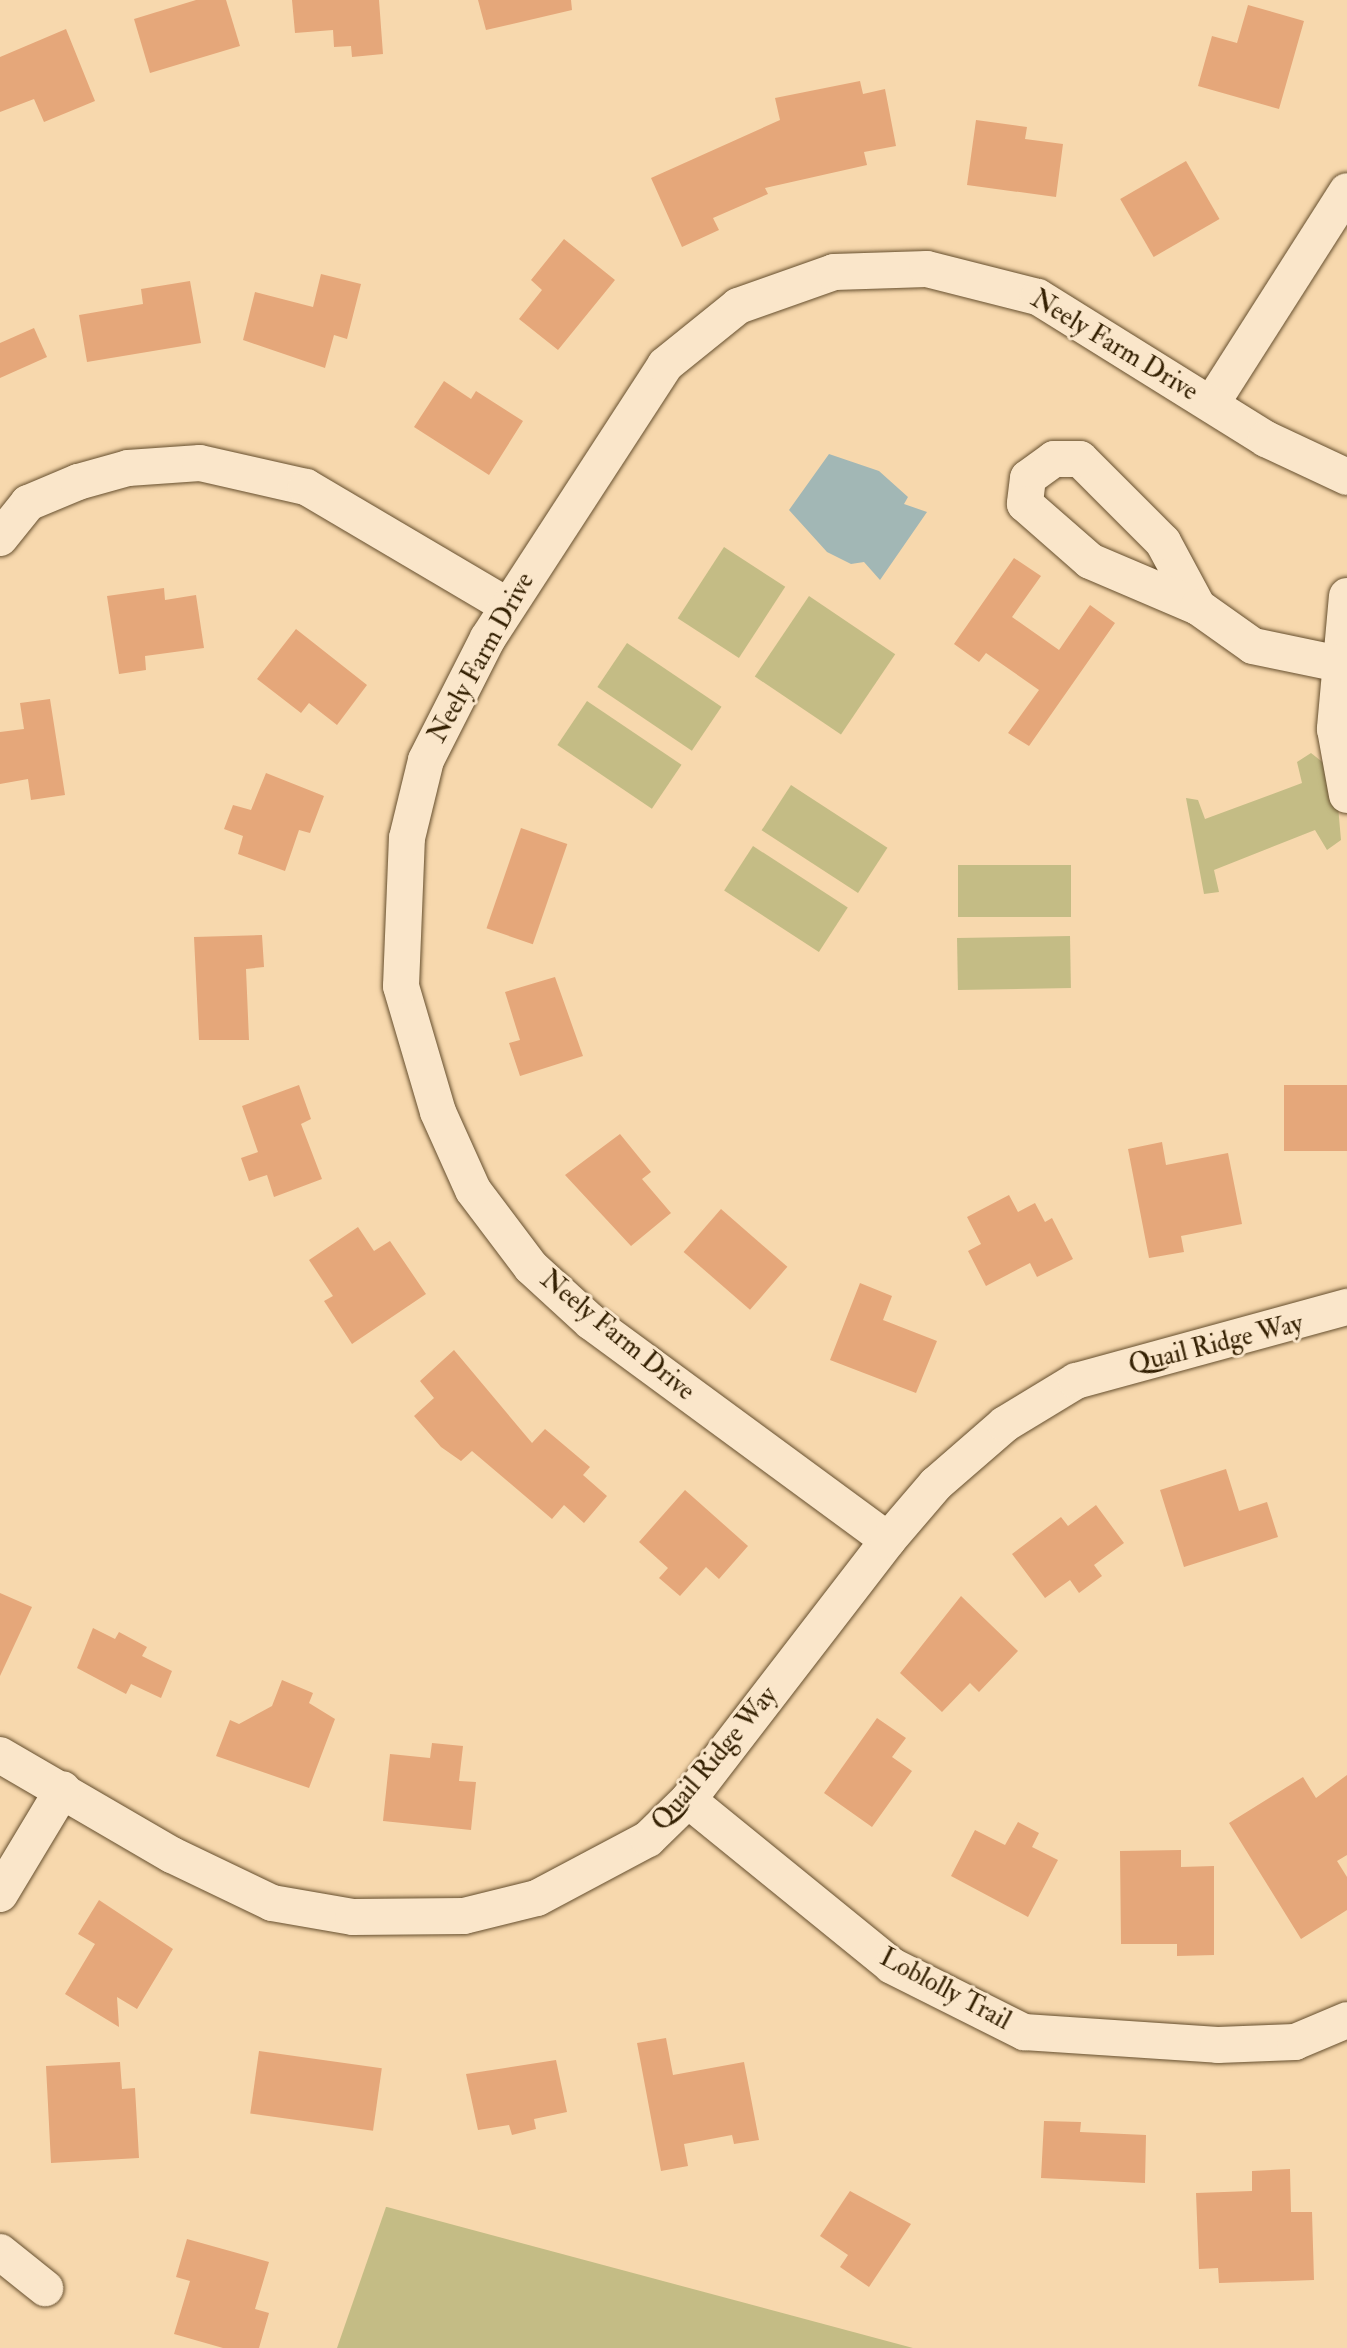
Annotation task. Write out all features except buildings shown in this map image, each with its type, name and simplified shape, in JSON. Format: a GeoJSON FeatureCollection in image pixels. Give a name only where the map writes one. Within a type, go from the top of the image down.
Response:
{"type":"FeatureCollection","features":[{"type":"Feature","properties":{"kind":"street"},"geometry":{"type":"LineString","coordinates":[[1212,403],[1347,191]]}},
{"type":"Feature","properties":{"kind":"street","name":"Neely Farm Drive"},"geometry":{"type":"LineString","coordinates":[[888,1540],[591,1322],[531,1267],[473,1190],[438,1112],[401,986],[407,838],[426,760],[508,606],[665,365],[738,306],[834,272],[927,269],[1038,297],[1212,403],[1347,477]]}},
{"type":"Feature","properties":{"kind":"street"},"geometry":{"type":"LineString","coordinates":[[1198,607],[1163,542],[1080,459],[1054,459],[1028,478],[1025,504],[1070,545],[1198,607],[1253,646],[1340,664]]}},
{"type":"Feature","properties":{"kind":"street"},"geometry":{"type":"LineString","coordinates":[[0,538],[28,503],[78,482],[128,468],[200,463],[306,487],[508,606]]}},
{"type":"Feature","properties":{"kind":"street"},"geometry":{"type":"LineString","coordinates":[[1347,596],[1335,729],[1347,795]]}},
{"type":"Feature","properties":{"kind":"street","name":"Quail Ridge Way"},"geometry":{"type":"LineString","coordinates":[[0,1755],[172,1855],[272,1903],[353,1917],[464,1916],[537,1898],[648,1839],[688,1800],[888,1540],[936,1484],[1005,1424],[1076,1381],[1347,1307]]}},
{"type":"Feature","properties":{"kind":"street"},"geometry":{"type":"LineString","coordinates":[[0,1894],[63,1789]]}},
{"type":"Feature","properties":{"kind":"street","name":"Loblolly Trail"},"geometry":{"type":"LineString","coordinates":[[688,1800],[892,1966],[1024,2032],[1218,2045],[1295,2042],[1347,2020]]}},
{"type":"Feature","properties":{"kind":"street"},"geometry":{"type":"LineString","coordinates":[[0,2252],[45,2288]]}},
{"type":"Feature","properties":{"kind":"shaded area"},"geometry":{"type":"Polygon","coordinates":[[[829,454],[879,471],[908,497],[904,504],[927,512],[880,580],[864,562],[851,564],[827,552],[789,510],[829,454]]]}},
{"type":"Feature","properties":{"kind":"shaded area"},"geometry":{"type":"Polygon","coordinates":[[[724,547],[785,587],[739,658],[678,618],[724,547]]]}},
{"type":"Feature","properties":{"kind":"shaded area"},"geometry":{"type":"Polygon","coordinates":[[[809,596],[895,654],[841,735],[755,676],[809,596]]]}},
{"type":"Feature","properties":{"kind":"shaded area"},"geometry":{"type":"Polygon","coordinates":[[[627,643],[722,707],[692,751],[597,687],[627,643]]]}},
{"type":"Feature","properties":{"kind":"shaded area"},"geometry":{"type":"Polygon","coordinates":[[[587,701],[682,765],[652,809],[557,745],[587,701]]]}},
{"type":"Feature","properties":{"kind":"shaded area"},"geometry":{"type":"Polygon","coordinates":[[[1311,753],[1335,772],[1341,840],[1327,850],[1315,830],[1214,870],[1219,892],[1204,894],[1186,798],[1198,800],[1205,819],[1302,783],[1297,762],[1311,753]]]}},
{"type":"Feature","properties":{"kind":"shaded area"},"geometry":{"type":"Polygon","coordinates":[[[791,785],[887,848],[858,893],[762,830],[791,785]]]}},
{"type":"Feature","properties":{"kind":"shaded area"},"geometry":{"type":"Polygon","coordinates":[[[753,846],[848,908],[819,952],[724,890],[753,846]]]}},
{"type":"Feature","properties":{"kind":"shaded area"},"geometry":{"type":"Polygon","coordinates":[[[958,865],[1071,865],[1071,917],[958,917],[958,865]]]}},
{"type":"Feature","properties":{"kind":"shaded area"},"geometry":{"type":"Polygon","coordinates":[[[1070,936],[1071,988],[958,990],[957,938],[1070,936]]]}},
{"type":"Feature","properties":{"kind":"shaded area"},"geometry":{"type":"Polygon","coordinates":[[[387,2207],[913,2348],[337,2348],[387,2207]]]}}]}
